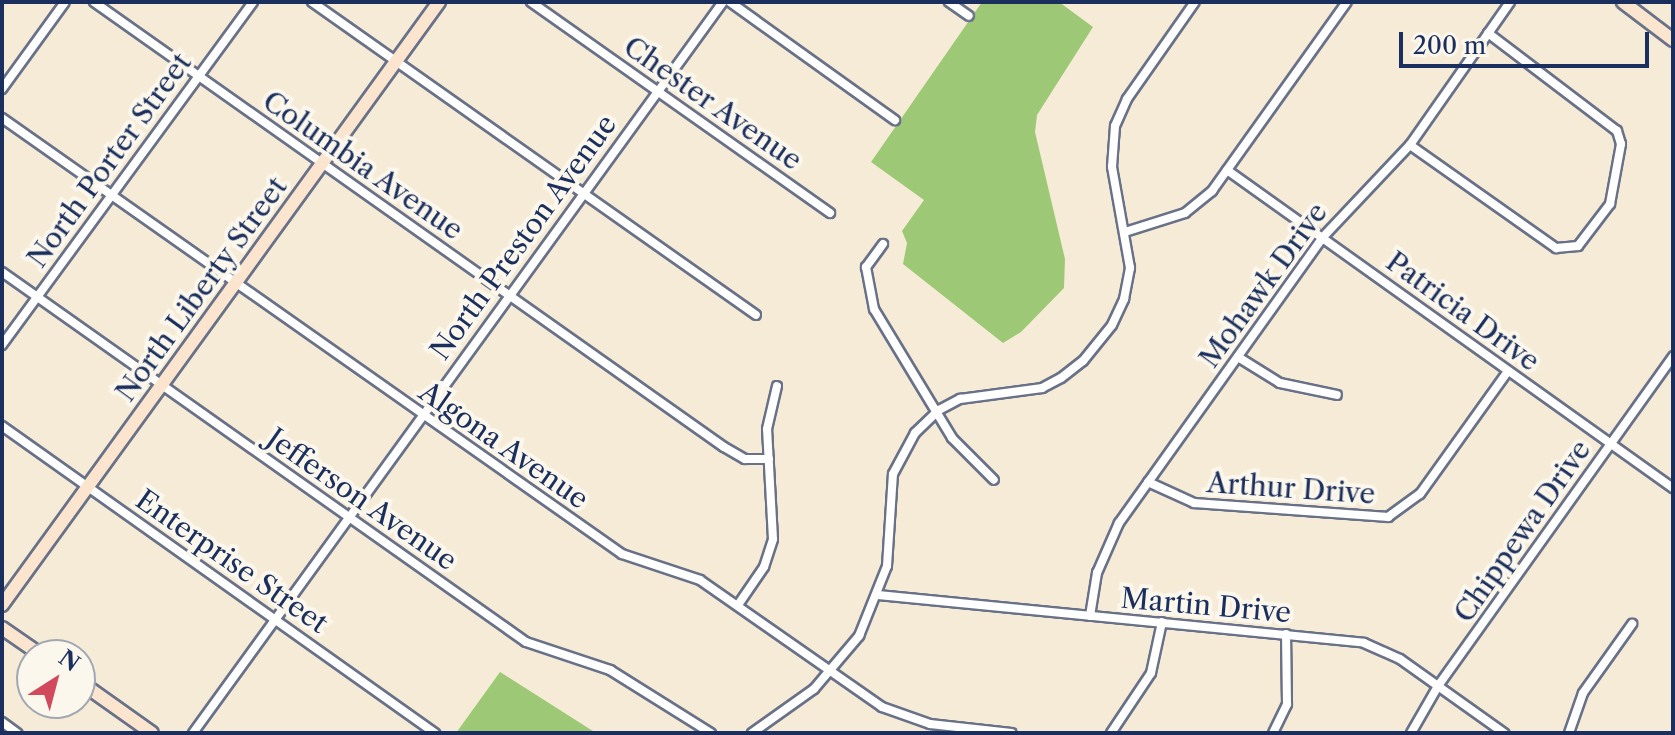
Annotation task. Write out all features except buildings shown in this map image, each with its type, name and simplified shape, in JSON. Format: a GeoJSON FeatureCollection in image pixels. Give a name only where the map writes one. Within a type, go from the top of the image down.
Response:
{"type":"FeatureCollection","features":[{"type":"Feature","properties":{"kind":"main road","name":"North Liberty Street"},"geometry":{"type":"LineString","coordinates":[[2,605],[439,2]]}},
{"type":"Feature","properties":{"kind":"main road"},"geometry":{"type":"LineString","coordinates":[[1624,2],[1673,40]]}},
{"type":"Feature","properties":{"kind":"main road"},"geometry":{"type":"LineString","coordinates":[[96,693],[152,733]]}},
{"type":"Feature","properties":{"kind":"street"},"geometry":{"type":"LineString","coordinates":[[2,89],[65,2]]}},
{"type":"Feature","properties":{"kind":"street","name":"Columbia Avenue"},"geometry":{"type":"LineString","coordinates":[[94,2],[724,447],[745,459],[769,459]]}},
{"type":"Feature","properties":{"kind":"street","name":"North Porter Street"},"geometry":{"type":"LineString","coordinates":[[2,345],[253,2]]}},
{"type":"Feature","properties":{"kind":"street"},"geometry":{"type":"LineString","coordinates":[[312,2],[756,315]]}},
{"type":"Feature","properties":{"kind":"street","name":"Chester Avenue"},"geometry":{"type":"LineString","coordinates":[[531,2],[830,213]]}},
{"type":"Feature","properties":{"kind":"street","name":"North Preston Avenue"},"geometry":{"type":"LineString","coordinates":[[193,733],[723,2]]}},
{"type":"Feature","properties":{"kind":"street"},"geometry":{"type":"LineString","coordinates":[[730,2],[895,120]]}},
{"type":"Feature","properties":{"kind":"street"},"geometry":{"type":"LineString","coordinates":[[949,2],[969,16]]}},
{"type":"Feature","properties":{"kind":"street"},"geometry":{"type":"LineString","coordinates":[[752,733],[797,703],[831,671],[859,636],[878,595],[888,556],[895,468],[908,443],[937,412],[973,396],[1042,388],[1079,365],[1123,302],[1130,274],[1112,167],[1115,126],[1127,99],[1194,2]]}},
{"type":"Feature","properties":{"kind":"street"},"geometry":{"type":"LineString","coordinates":[[1125,232],[1192,208],[1227,170],[1347,2]]}},
{"type":"Feature","properties":{"kind":"street","name":"Mohawk Drive"},"geometry":{"type":"LineString","coordinates":[[1090,616],[1103,554],[1148,482],[1322,238],[1410,145],[1510,2]]}},
{"type":"Feature","properties":{"kind":"street"},"geometry":{"type":"LineString","coordinates":[[1410,145],[1556,248],[1578,246],[1610,204],[1621,144],[1617,131],[1488,33]]}},
{"type":"Feature","properties":{"kind":"street","name":"Algona Avenue"},"geometry":{"type":"LineString","coordinates":[[2,118],[622,554],[696,578],[878,706],[901,715],[1012,733]]}},
{"type":"Feature","properties":{"kind":"street","name":"Patricia Drive"},"geometry":{"type":"LineString","coordinates":[[1227,170],[1673,488]]}},
{"type":"Feature","properties":{"kind":"street"},"geometry":{"type":"LineString","coordinates":[[883,244],[866,263],[867,292],[963,452],[994,480]]}},
{"type":"Feature","properties":{"kind":"street","name":"Jefferson Avenue"},"geometry":{"type":"LineString","coordinates":[[2,272],[534,648],[610,670],[711,733]]}},
{"type":"Feature","properties":{"kind":"street","name":"Chippewa Drive"},"geometry":{"type":"LineString","coordinates":[[1411,733],[1438,686],[1673,356]]}},
{"type":"Feature","properties":{"kind":"street"},"geometry":{"type":"LineString","coordinates":[[1238,357],[1280,383],[1337,395]]}},
{"type":"Feature","properties":{"kind":"street","name":"Arthur Drive"},"geometry":{"type":"LineString","coordinates":[[1148,482],[1194,503],[1388,517],[1420,494],[1508,371]]}},
{"type":"Feature","properties":{"kind":"street"},"geometry":{"type":"LineString","coordinates":[[738,605],[761,572],[772,545],[767,429],[777,386]]}},
{"type":"Feature","properties":{"kind":"street","name":"Enterprise Street"},"geometry":{"type":"LineString","coordinates":[[2,426],[435,733]]}},
{"type":"Feature","properties":{"kind":"street","name":"Martin Drive"},"geometry":{"type":"LineString","coordinates":[[878,595],[1364,643],[1400,659],[1504,733]]}},
{"type":"Feature","properties":{"kind":"street"},"geometry":{"type":"LineString","coordinates":[[1111,733],[1151,673],[1162,622]]}},
{"type":"Feature","properties":{"kind":"street"},"geometry":{"type":"LineString","coordinates":[[1569,733],[1583,693],[1632,624]]}},
{"type":"Feature","properties":{"kind":"street"},"geometry":{"type":"LineString","coordinates":[[1273,733],[1287,704],[1286,634]]}},
{"type":"Feature","properties":{"kind":"street"},"geometry":{"type":"LineString","coordinates":[[2,722],[17,733]]}},
{"type":"Feature","properties":{"kind":"green space"},"geometry":{"type":"Polygon","coordinates":[[[982,2],[1059,2],[1093,27],[1037,115],[1035,132],[1065,259],[1064,288],[1021,332],[1003,343],[903,264],[907,243],[902,231],[924,200],[871,162],[982,2]]]}},
{"type":"Feature","properties":{"kind":"green space"},"geometry":{"type":"Polygon","coordinates":[[[500,672],[596,733],[456,733],[500,672]]]}}]}
